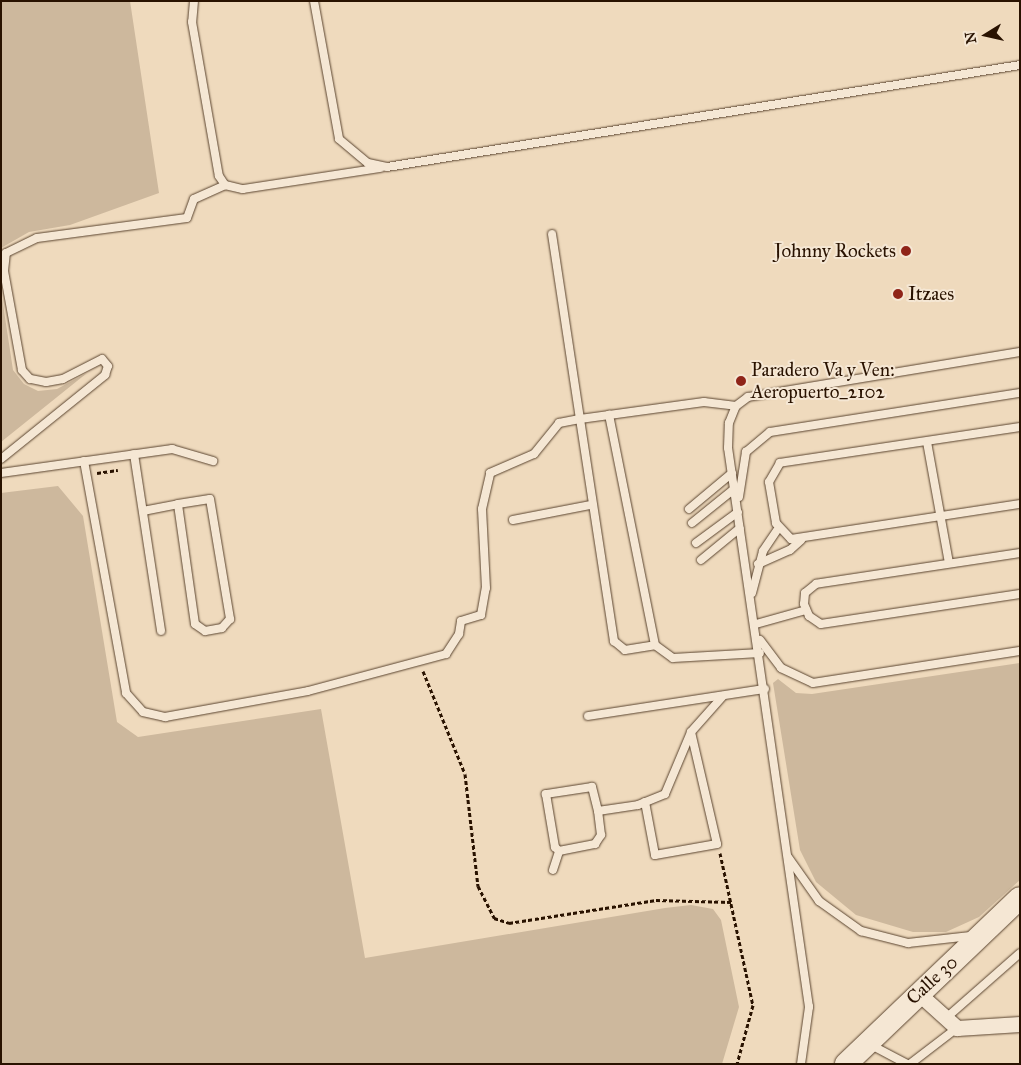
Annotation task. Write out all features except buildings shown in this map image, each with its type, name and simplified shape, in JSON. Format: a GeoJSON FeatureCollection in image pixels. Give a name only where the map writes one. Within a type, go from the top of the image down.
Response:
{"type":"FeatureCollection","features":[{"type":"Feature","properties":{"kind":"street","name":"Calle 30"},"geometry":{"type":"LineString","coordinates":[[846,1064],[917,992],[1020,898]]}},
{"type":"Feature","properties":{"kind":"street"},"geometry":{"type":"LineString","coordinates":[[917,992],[952,1023],[1020,1024]]}},
{"type":"Feature","properties":{"kind":"lane"},"geometry":{"type":"LineString","coordinates":[[194,1],[192,22],[219,176],[225,185]]}},
{"type":"Feature","properties":{"kind":"lane"},"geometry":{"type":"LineString","coordinates":[[314,1],[339,139],[368,163],[387,167]]}},
{"type":"Feature","properties":{"kind":"lane"},"geometry":{"type":"LineString","coordinates":[[316,14],[320,1]]}},
{"type":"Feature","properties":{"kind":"lane"},"geometry":{"type":"LineString","coordinates":[[1,459],[105,376],[108,366],[102,359],[63,379],[30,379],[22,370],[2,271],[6,253],[16,246],[37,238],[188,218],[194,200],[225,185],[243,189],[1020,65]]}},
{"type":"Feature","properties":{"kind":"lane"},"geometry":{"type":"LineString","coordinates":[[552,234],[580,419],[590,505],[614,640],[625,650],[655,645]]}},
{"type":"Feature","properties":{"kind":"lane"},"geometry":{"type":"LineString","coordinates":[[84,461],[123,683],[133,704],[142,712],[165,717],[308,691],[420,663],[446,654],[459,634],[461,621],[481,615],[486,588],[482,509],[490,474],[534,454],[559,423],[704,402],[736,406],[764,393],[1020,352]]}},
{"type":"Feature","properties":{"kind":"lane"},"geometry":{"type":"LineString","coordinates":[[738,515],[743,458],[770,432],[1020,393]]}},
{"type":"Feature","properties":{"kind":"lane"},"geometry":{"type":"LineString","coordinates":[[736,406],[728,423],[732,473],[758,637],[786,853],[809,1007],[801,1064]]}},
{"type":"Feature","properties":{"kind":"lane"},"geometry":{"type":"LineString","coordinates":[[609,415],[655,645],[673,658],[760,653]]}},
{"type":"Feature","properties":{"kind":"lane"},"geometry":{"type":"LineString","coordinates":[[751,596],[758,564],[778,529],[769,482],[780,463],[1020,427]]}},
{"type":"Feature","properties":{"kind":"lane"},"geometry":{"type":"LineString","coordinates":[[927,442],[949,563]]}},
{"type":"Feature","properties":{"kind":"lane"},"geometry":{"type":"LineString","coordinates":[[1,473],[172,449],[213,461]]}},
{"type":"Feature","properties":{"kind":"lane"},"geometry":{"type":"LineString","coordinates":[[134,454],[161,631]]}},
{"type":"Feature","properties":{"kind":"lane"},"geometry":{"type":"LineString","coordinates":[[689,509],[732,473]]}},
{"type":"Feature","properties":{"kind":"lane"},"geometry":{"type":"LineString","coordinates":[[692,523],[734,489]]}},
{"type":"Feature","properties":{"kind":"lane"},"geometry":{"type":"LineString","coordinates":[[143,511],[178,504],[210,499],[230,618],[222,628],[205,630],[195,624],[178,504]]}},
{"type":"Feature","properties":{"kind":"lane"},"geometry":{"type":"LineString","coordinates":[[778,529],[791,539],[801,540],[1020,504]]}},
{"type":"Feature","properties":{"kind":"lane"},"geometry":{"type":"LineString","coordinates":[[513,520],[590,505]]}},
{"type":"Feature","properties":{"kind":"lane"},"geometry":{"type":"LineString","coordinates":[[696,543],[738,515]]}},
{"type":"Feature","properties":{"kind":"lane"},"geometry":{"type":"LineString","coordinates":[[701,560],[740,528]]}},
{"type":"Feature","properties":{"kind":"lane"},"geometry":{"type":"LineString","coordinates":[[758,564],[790,550],[801,540]]}},
{"type":"Feature","properties":{"kind":"lane"},"geometry":{"type":"LineString","coordinates":[[1020,553],[816,584],[805,593],[806,610],[821,624],[1020,594]]}},
{"type":"Feature","properties":{"kind":"lane"},"geometry":{"type":"LineString","coordinates":[[756,624],[806,610]]}},
{"type":"Feature","properties":{"kind":"lane"},"geometry":{"type":"LineString","coordinates":[[758,637],[781,668],[814,683],[1020,652]]}},
{"type":"Feature","properties":{"kind":"lane"},"geometry":{"type":"LineString","coordinates":[[588,716],[765,689]]}},
{"type":"Feature","properties":{"kind":"lane"},"geometry":{"type":"LineString","coordinates":[[598,811],[646,802],[665,794],[691,732],[723,696]]}},
{"type":"Feature","properties":{"kind":"lane"},"geometry":{"type":"LineString","coordinates":[[646,802],[655,855],[717,844],[691,732]]}},
{"type":"Feature","properties":{"kind":"lane"},"geometry":{"type":"LineString","coordinates":[[592,787],[598,811],[600,840],[559,851],[551,841],[546,794],[592,787]]}},
{"type":"Feature","properties":{"kind":"lane"},"geometry":{"type":"LineString","coordinates":[[553,870],[559,851]]}},
{"type":"Feature","properties":{"kind":"lane"},"geometry":{"type":"LineString","coordinates":[[786,853],[819,901],[849,925],[873,936],[922,943],[980,935]]}},
{"type":"Feature","properties":{"kind":"lane"},"geometry":{"type":"LineString","coordinates":[[910,1064],[1020,953]]}},
{"type":"Feature","properties":{"kind":"lane"},"geometry":{"type":"LineString","coordinates":[[867,1043],[907,1064]]}},
{"type":"Feature","properties":{"kind":"path"},"geometry":{"type":"LineString","coordinates":[[96,473],[118,470]]}},
{"type":"Feature","properties":{"kind":"path"},"geometry":{"type":"LineString","coordinates":[[420,663],[464,774],[478,886],[494,918],[509,923],[656,900],[731,902]]}},
{"type":"Feature","properties":{"kind":"path"},"geometry":{"type":"LineString","coordinates":[[717,844],[753,1005],[737,1064]]}},
{"type":"Feature","properties":{"kind":"shaded area"},"geometry":{"type":"Polygon","coordinates":[[[1,1],[130,1],[159,193],[70,225],[29,232],[1,248],[1,1]]]}},
{"type":"Feature","properties":{"kind":"shaded area"},"geometry":{"type":"Polygon","coordinates":[[[1,291],[13,370],[24,384],[38,391],[57,389],[87,373],[1,442],[1,291]]]}},
{"type":"Feature","properties":{"kind":"shaded area"},"geometry":{"type":"Polygon","coordinates":[[[58,486],[83,516],[117,722],[138,737],[321,709],[365,958],[665,908],[691,905],[713,909],[721,920],[739,1007],[722,1064],[1,1064],[1,493],[58,486]]]}},
{"type":"Feature","properties":{"kind":"shaded area"},"geometry":{"type":"Polygon","coordinates":[[[1020,663],[1020,880],[979,917],[946,932],[913,932],[856,915],[816,882],[800,850],[773,683],[778,679],[796,693],[812,694],[1020,663]]]}},
{"type":"Feature","properties":{"kind":"place","name":"Johnny Rockets"},"geometry":{"type":"Point","coordinates":[906,251]}},
{"type":"Feature","properties":{"kind":"place","name":"Itzaes"},"geometry":{"type":"Point","coordinates":[898,294]}},
{"type":"Feature","properties":{"kind":"place","name":"Paradero Va y Ven: Aeropuerto_2102"},"geometry":{"type":"Point","coordinates":[741,381]}}]}
